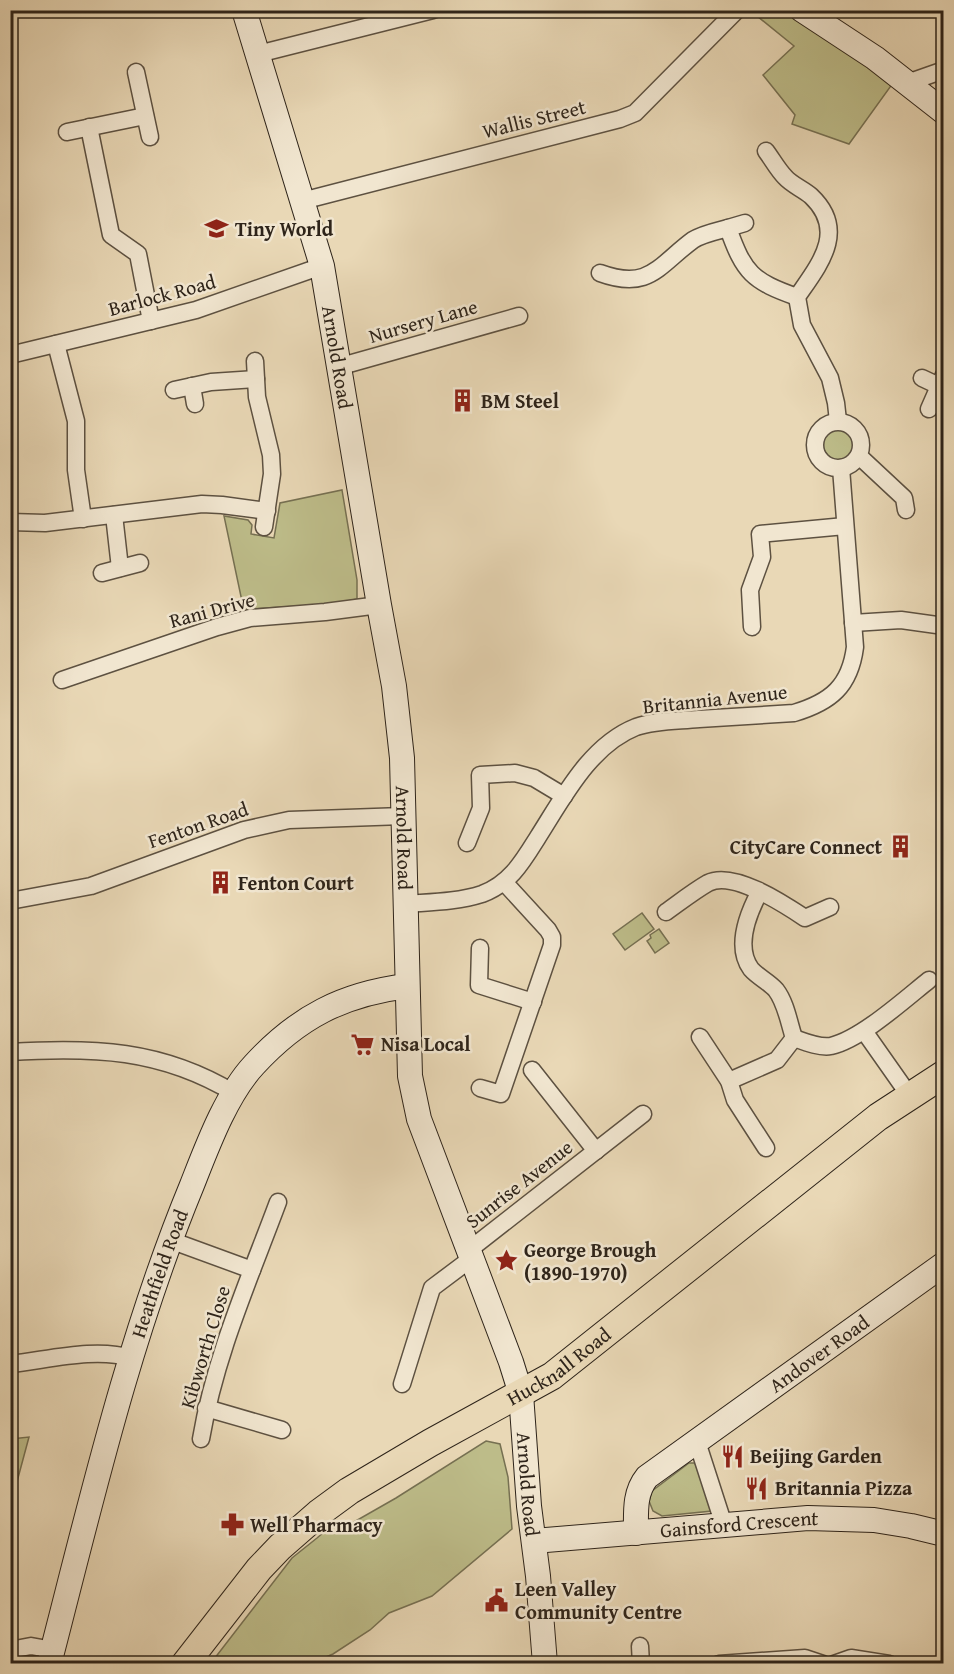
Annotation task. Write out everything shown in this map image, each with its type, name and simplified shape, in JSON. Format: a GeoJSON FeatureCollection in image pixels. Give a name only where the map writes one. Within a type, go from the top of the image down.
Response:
{"type":"FeatureCollection","features":[{"type":"Feature","properties":{"kind":"main road","name":"Arnold Road"},"geometry":{"type":"LineString","coordinates":[[244,10],[322,267],[394,686],[402,759],[410,1076],[419,1119],[521,1394],[529,1506],[545,1664]]}},
{"type":"Feature","properties":{"kind":"main road"},"geometry":{"type":"LineString","coordinates":[[802,10],[874,58],[944,112]]}},
{"type":"Feature","properties":{"kind":"main road","name":"Heathfield Road"},"geometry":{"type":"LineString","coordinates":[[51,1657],[131,1358],[170,1240],[209,1143],[234,1093],[254,1065],[311,1015],[374,990],[407,986]]}},
{"type":"Feature","properties":{"kind":"main road","name":"Hucknall Road"},"geometry":{"type":"LineString","coordinates":[[185,1664],[259,1569],[319,1513],[349,1491],[430,1443],[552,1376],[878,1117],[944,1074]]}},
{"type":"Feature","properties":{"kind":"main road","name":"Andover Road"},"geometry":{"type":"LineString","coordinates":[[636,1533],[636,1499],[640,1486],[648,1477],[944,1264]]}},
{"type":"Feature","properties":{"kind":"main road","name":"Gainsford Crescent"},"geometry":{"type":"LineString","coordinates":[[534,1541],[807,1518],[844,1518],[884,1522],[944,1534]]}},
{"type":"Feature","properties":{"kind":"street"},"geometry":{"type":"LineString","coordinates":[[258,54],[433,10]]}},
{"type":"Feature","properties":{"kind":"street","name":"Wallis Street"},"geometry":{"type":"LineString","coordinates":[[302,201],[609,122],[635,113],[737,10]]}},
{"type":"Feature","properties":{"kind":"street"},"geometry":{"type":"LineString","coordinates":[[907,83],[944,70]]}},
{"type":"Feature","properties":{"kind":"street"},"geometry":{"type":"LineString","coordinates":[[136,72],[150,137]]}},
{"type":"Feature","properties":{"kind":"street"},"geometry":{"type":"LineString","coordinates":[[68,132],[145,116]]}},
{"type":"Feature","properties":{"kind":"street"},"geometry":{"type":"LineString","coordinates":[[89,127],[111,235],[138,254],[151,321]]}},
{"type":"Feature","properties":{"kind":"street"},"geometry":{"type":"LineString","coordinates":[[766,151],[786,178],[812,197],[824,213],[829,226],[830,235],[824,257],[796,297],[802,325],[830,378],[838,421]]}},
{"type":"Feature","properties":{"kind":"street"},"geometry":{"type":"LineString","coordinates":[[600,273],[618,280],[633,280],[662,268],[695,239],[745,223]]}},
{"type":"Feature","properties":{"kind":"street"},"geometry":{"type":"LineString","coordinates":[[728,228],[738,255],[751,273],[768,287],[796,297]]}},
{"type":"Feature","properties":{"kind":"street","name":"Barlock Road"},"geometry":{"type":"LineString","coordinates":[[10,355],[151,321],[236,297],[322,267]]}},
{"type":"Feature","properties":{"kind":"street","name":"Nursery Lane"},"geometry":{"type":"LineString","coordinates":[[339,367],[519,316]]}},
{"type":"Feature","properties":{"kind":"street"},"geometry":{"type":"LineString","coordinates":[[56,344],[76,421],[76,470],[83,519]]}},
{"type":"Feature","properties":{"kind":"street"},"geometry":{"type":"LineString","coordinates":[[10,522],[45,524],[202,504],[222,505],[266,519],[272,474],[271,455],[257,397],[255,361]]}},
{"type":"Feature","properties":{"kind":"street"},"geometry":{"type":"LineString","coordinates":[[921,378],[941,380],[928,409]]}},
{"type":"Feature","properties":{"kind":"street"},"geometry":{"type":"LineString","coordinates":[[174,390],[211,382],[256,379]]}},
{"type":"Feature","properties":{"kind":"street"},"geometry":{"type":"LineString","coordinates":[[192,386],[195,404]]}},
{"type":"Feature","properties":{"kind":"street"},"geometry":{"type":"LineString","coordinates":[[838,421],[851,425],[862,442],[859,456],[854,462],[841,468],[826,465],[820,460],[815,446],[819,432],[824,426],[838,421]]}},
{"type":"Feature","properties":{"kind":"street"},"geometry":{"type":"LineString","coordinates":[[859,456],[904,498],[906,510]]}},
{"type":"Feature","properties":{"kind":"street","name":"Britannia Avenue"},"geometry":{"type":"LineString","coordinates":[[405,904],[456,900],[483,894],[504,882],[519,867],[564,796],[595,755],[614,739],[636,727],[660,722],[794,713],[814,707],[831,697],[844,683],[852,666],[855,647],[841,468]]}},
{"type":"Feature","properties":{"kind":"street"},"geometry":{"type":"LineString","coordinates":[[114,515],[120,568]]}},
{"type":"Feature","properties":{"kind":"street"},"geometry":{"type":"LineString","coordinates":[[752,627],[750,590],[762,556],[760,534],[845,526]]}},
{"type":"Feature","properties":{"kind":"street"},"geometry":{"type":"LineString","coordinates":[[102,573],[140,563]]}},
{"type":"Feature","properties":{"kind":"street","name":"Rani Drive"},"geometry":{"type":"LineString","coordinates":[[62,680],[250,618],[379,605]]}},
{"type":"Feature","properties":{"kind":"street"},"geometry":{"type":"LineString","coordinates":[[853,623],[902,620],[944,626]]}},
{"type":"Feature","properties":{"kind":"street"},"geometry":{"type":"LineString","coordinates":[[467,843],[481,808],[480,775],[515,773],[534,778],[564,796]]}},
{"type":"Feature","properties":{"kind":"street","name":"Fenton Road"},"geometry":{"type":"LineString","coordinates":[[10,901],[91,886],[244,830],[289,820],[403,816]]}},
{"type":"Feature","properties":{"kind":"street"},"geometry":{"type":"LineString","coordinates":[[666,912],[710,882],[727,879],[773,897],[805,918],[830,907]]}},
{"type":"Feature","properties":{"kind":"street"},"geometry":{"type":"LineString","coordinates":[[480,1088],[501,1094],[552,945],[552,937],[548,930],[504,882]]}},
{"type":"Feature","properties":{"kind":"street"},"geometry":{"type":"LineString","coordinates":[[759,893],[749,912],[744,939],[746,957],[752,969],[777,991],[794,1038]]}},
{"type":"Feature","properties":{"kind":"street"},"geometry":{"type":"LineString","coordinates":[[480,948],[479,985],[532,1002]]}},
{"type":"Feature","properties":{"kind":"street"},"geometry":{"type":"LineString","coordinates":[[794,1038],[812,1044],[830,1046],[864,1031],[929,981]]}},
{"type":"Feature","properties":{"kind":"street"},"geometry":{"type":"LineString","coordinates":[[864,1031],[909,1095]]}},
{"type":"Feature","properties":{"kind":"street"},"geometry":{"type":"LineString","coordinates":[[700,1037],[729,1081],[735,1100],[766,1148]]}},
{"type":"Feature","properties":{"kind":"street"},"geometry":{"type":"LineString","coordinates":[[729,1081],[777,1060],[794,1038]]}},
{"type":"Feature","properties":{"kind":"street"},"geometry":{"type":"LineString","coordinates":[[10,1052],[87,1049],[114,1051],[173,1066],[212,1081],[234,1093]]}},
{"type":"Feature","properties":{"kind":"street","name":"Sunrise Avenue"},"geometry":{"type":"LineString","coordinates":[[532,1070],[596,1151]]}},
{"type":"Feature","properties":{"kind":"street","name":"Sunrise Avenue"},"geometry":{"type":"LineString","coordinates":[[402,1384],[432,1288],[470,1254],[643,1114]]}},
{"type":"Feature","properties":{"kind":"street","name":"Kibworth Close"},"geometry":{"type":"LineString","coordinates":[[201,1438],[206,1408],[225,1340],[278,1202]]}},
{"type":"Feature","properties":{"kind":"street","name":"Kibworth Close"},"geometry":{"type":"LineString","coordinates":[[170,1240],[252,1270]]}},
{"type":"Feature","properties":{"kind":"street"},"geometry":{"type":"LineString","coordinates":[[10,1364],[100,1353],[131,1358]]}},
{"type":"Feature","properties":{"kind":"street"},"geometry":{"type":"LineString","coordinates":[[410,1359],[426,1364]]}},
{"type":"Feature","properties":{"kind":"street"},"geometry":{"type":"LineString","coordinates":[[206,1408],[282,1430]]}},
{"type":"Feature","properties":{"kind":"street"},"geometry":{"type":"LineString","coordinates":[[694,1443],[700,1451],[721,1516],[722,1526]]}},
{"type":"Feature","properties":{"kind":"street"},"geometry":{"type":"LineString","coordinates":[[10,1650],[31,1646],[51,1657]]}},
{"type":"Feature","properties":{"kind":"street"},"geometry":{"type":"LineString","coordinates":[[640,1646],[641,1664]]}},
{"type":"Feature","properties":{"kind":"street"},"geometry":{"type":"LineString","coordinates":[[719,1664],[805,1658],[823,1664]]}},
{"type":"Feature","properties":{"kind":"street"},"geometry":{"type":"LineString","coordinates":[[834,1664],[851,1658],[889,1664]]}},
{"type":"Feature","properties":{"kind":"shaded area"},"geometry":{"type":"Polygon","coordinates":[[[762,11],[782,11],[838,41],[893,83],[849,144],[792,124],[795,115],[763,75],[794,46],[757,16],[762,11]]]}},
{"type":"Feature","properties":{"kind":"shaded area"},"geometry":{"type":"Polygon","coordinates":[[[839,428],[850,433],[855,444],[850,455],[839,460],[828,455],[823,444],[828,433],[839,428]]]}},
{"type":"Feature","properties":{"kind":"shaded area"},"geometry":{"type":"Polygon","coordinates":[[[342,490],[357,580],[357,599],[332,604],[248,609],[243,606],[224,516],[248,520],[252,525],[251,534],[274,538],[280,503],[342,490]]]}},
{"type":"Feature","properties":{"kind":"shaded area"},"geometry":{"type":"Polygon","coordinates":[[[642,913],[654,929],[625,950],[613,934],[642,913]]]}},
{"type":"Feature","properties":{"kind":"shaded area"},"geometry":{"type":"Polygon","coordinates":[[[659,929],[669,943],[655,953],[647,941],[651,938],[650,935],[659,929]]]}},
{"type":"Feature","properties":{"kind":"shaded area"},"geometry":{"type":"Polygon","coordinates":[[[29,1437],[11,1504],[11,1439],[29,1437]]]}},
{"type":"Feature","properties":{"kind":"shaded area"},"geometry":{"type":"Polygon","coordinates":[[[486,1441],[500,1444],[508,1477],[512,1529],[432,1596],[389,1613],[370,1630],[333,1654],[312,1663],[211,1663],[292,1558],[330,1527],[354,1522],[486,1441]]]}},
{"type":"Feature","properties":{"kind":"shaded area"},"geometry":{"type":"Polygon","coordinates":[[[689,1463],[695,1463],[712,1511],[662,1516],[653,1511],[649,1501],[652,1491],[689,1463]]]}},
{"type":"Feature","properties":{"kind":"place","name":"Tiny World"},"geometry":{"type":"Point","coordinates":[217,229]}},
{"type":"Feature","properties":{"kind":"place","name":"BM Steel"},"geometry":{"type":"Point","coordinates":[463,401]}},
{"type":"Feature","properties":{"kind":"place","name":"CityCare Connect"},"geometry":{"type":"Point","coordinates":[900,847]}},
{"type":"Feature","properties":{"kind":"place","name":"Fenton Court"},"geometry":{"type":"Point","coordinates":[220,883]}},
{"type":"Feature","properties":{"kind":"place","name":"Nisa Local"},"geometry":{"type":"Point","coordinates":[363,1044]}},
{"type":"Feature","properties":{"kind":"place","name":"George Brough (1890-1970)"},"geometry":{"type":"Point","coordinates":[506,1261]}},
{"type":"Feature","properties":{"kind":"place","name":"Beijing Garden"},"geometry":{"type":"Point","coordinates":[732,1456]}},
{"type":"Feature","properties":{"kind":"place","name":"Britannia Pizza"},"geometry":{"type":"Point","coordinates":[757,1488]}},
{"type":"Feature","properties":{"kind":"place","name":"Well Pharmacy"},"geometry":{"type":"Point","coordinates":[232,1525]}},
{"type":"Feature","properties":{"kind":"place","name":"Leen Valley Community Centre"},"geometry":{"type":"Point","coordinates":[497,1601]}}]}
